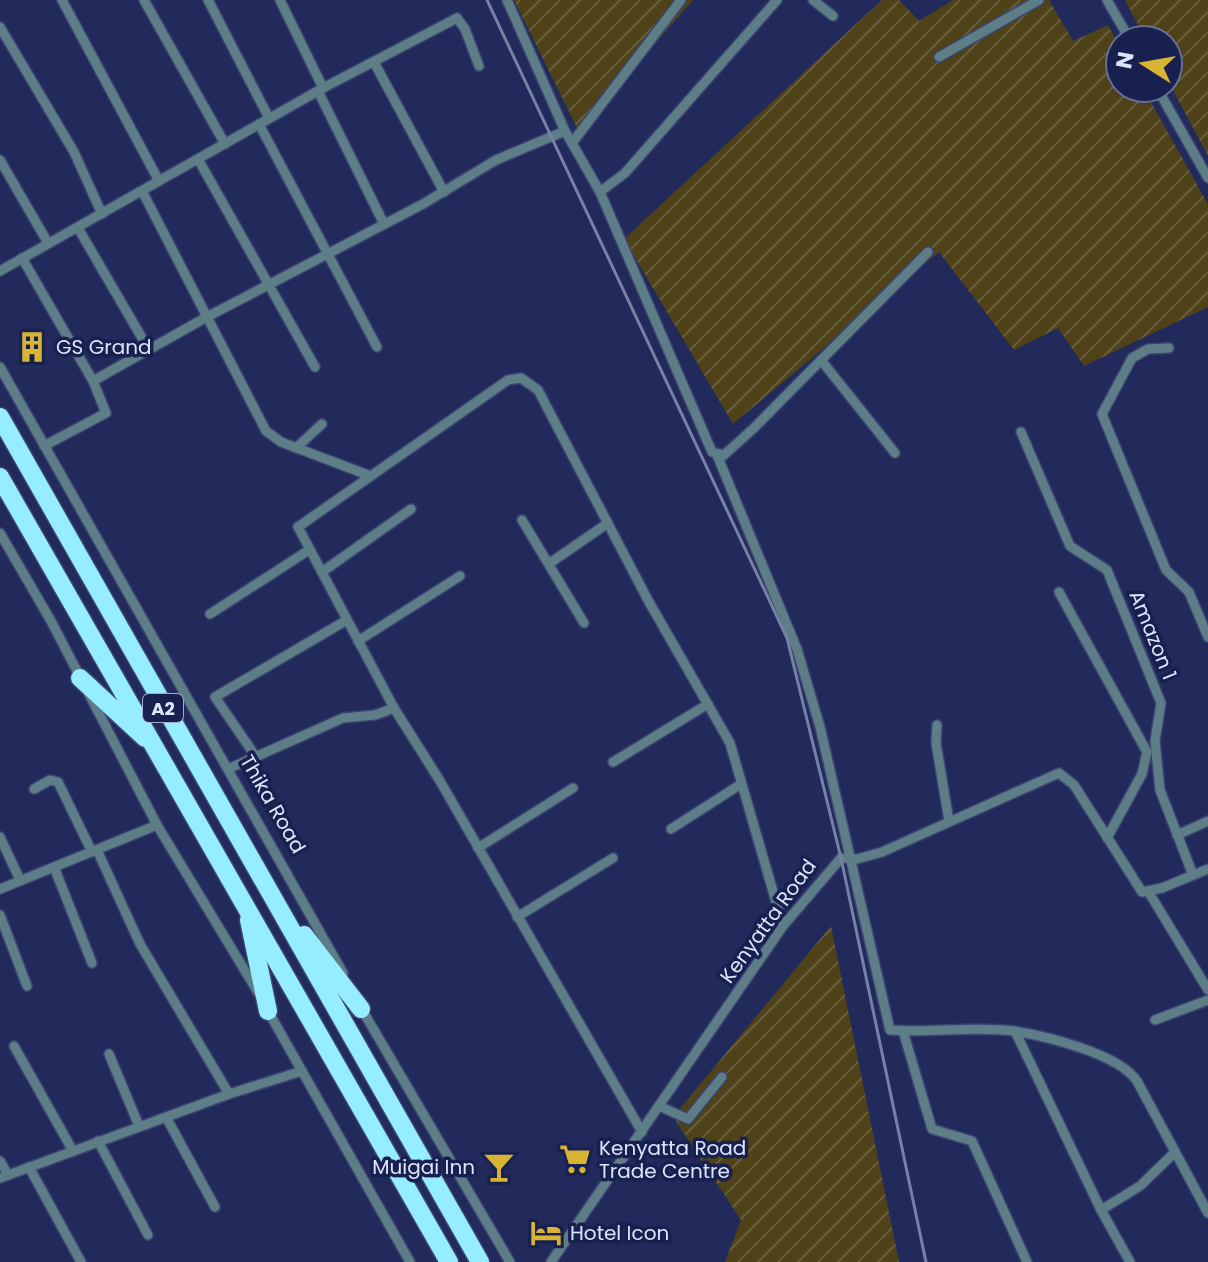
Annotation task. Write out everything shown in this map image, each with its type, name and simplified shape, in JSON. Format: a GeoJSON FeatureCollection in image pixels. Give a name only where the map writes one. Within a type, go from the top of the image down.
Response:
{"type":"FeatureCollection","features":[{"type":"Feature","properties":{"kind":"highway","name":"A2"},"geometry":{"type":"LineString","coordinates":[[0,417],[480,1262]]}},
{"type":"Feature","properties":{"kind":"highway","name":"A2"},"geometry":{"type":"LineString","coordinates":[[0,477],[449,1262]]}},
{"type":"Feature","properties":{"kind":"highway"},"geometry":{"type":"LineString","coordinates":[[80,678],[122,720],[154,744]]}},
{"type":"Feature","properties":{"kind":"highway"},"geometry":{"type":"LineString","coordinates":[[271,896],[361,1009]]}},
{"type":"Feature","properties":{"kind":"highway"},"geometry":{"type":"LineString","coordinates":[[245,903],[268,1011]]}},
{"type":"Feature","properties":{"kind":"street"},"geometry":{"type":"LineString","coordinates":[[62,0],[159,181]]}},
{"type":"Feature","properties":{"kind":"street"},"geometry":{"type":"LineString","coordinates":[[144,0],[225,144]]}},
{"type":"Feature","properties":{"kind":"street"},"geometry":{"type":"LineString","coordinates":[[208,0],[269,118]]}},
{"type":"Feature","properties":{"kind":"street"},"geometry":{"type":"LineString","coordinates":[[280,0],[384,224]]}},
{"type":"Feature","properties":{"kind":"street"},"geometry":{"type":"LineString","coordinates":[[507,0],[565,131],[600,192],[712,452],[717,455],[797,649],[820,727],[848,859],[890,1030],[1015,1031],[1081,1049],[1126,1068],[1137,1081],[1208,1213]]}},
{"type":"Feature","properties":{"kind":"street"},"geometry":{"type":"LineString","coordinates":[[572,143],[681,0]]}},
{"type":"Feature","properties":{"kind":"street"},"geometry":{"type":"LineString","coordinates":[[600,192],[625,173],[777,0]]}},
{"type":"Feature","properties":{"kind":"street"},"geometry":{"type":"LineString","coordinates":[[813,0],[833,16]]}},
{"type":"Feature","properties":{"kind":"street"},"geometry":{"type":"LineString","coordinates":[[939,57],[1039,0]]}},
{"type":"Feature","properties":{"kind":"street"},"geometry":{"type":"LineString","coordinates":[[1107,0],[1121,24]]}},
{"type":"Feature","properties":{"kind":"street"},"geometry":{"type":"LineString","coordinates":[[0,271],[320,89],[375,64],[457,18],[465,29],[479,66]]}},
{"type":"Feature","properties":{"kind":"street"},"geometry":{"type":"LineString","coordinates":[[0,27],[74,152],[102,214]]}},
{"type":"Feature","properties":{"kind":"street"},"geometry":{"type":"LineString","coordinates":[[375,64],[444,192]]}},
{"type":"Feature","properties":{"kind":"street"},"geometry":{"type":"LineString","coordinates":[[1166,104],[1208,178]]}},
{"type":"Feature","properties":{"kind":"street"},"geometry":{"type":"LineString","coordinates":[[259,124],[377,347]]}},
{"type":"Feature","properties":{"kind":"street"},"geometry":{"type":"LineString","coordinates":[[93,381],[444,192],[496,160],[565,131]]}},
{"type":"Feature","properties":{"kind":"street"},"geometry":{"type":"LineString","coordinates":[[198,159],[267,287],[315,367]]}},
{"type":"Feature","properties":{"kind":"street"},"geometry":{"type":"LineString","coordinates":[[0,160],[48,243]]}},
{"type":"Feature","properties":{"kind":"street"},"geometry":{"type":"LineString","coordinates":[[142,191],[266,431],[275,440],[368,475]]}},
{"type":"Feature","properties":{"kind":"street"},"geometry":{"type":"LineString","coordinates":[[78,228],[149,350]]}},
{"type":"Feature","properties":{"kind":"street"},"geometry":{"type":"LineString","coordinates":[[717,455],[730,450],[928,252]]}},
{"type":"Feature","properties":{"kind":"street"},"geometry":{"type":"LineString","coordinates":[[22,258],[93,381],[106,413],[44,446]]}},
{"type":"Feature","properties":{"kind":"street"},"geometry":{"type":"LineString","coordinates":[[1169,348],[1148,349],[1132,358],[1102,414],[1166,570],[1189,592],[1208,637]]}},
{"type":"Feature","properties":{"kind":"street"},"geometry":{"type":"LineString","coordinates":[[821,360],[895,453]]}},
{"type":"Feature","properties":{"kind":"street","name":"Thika Road"},"geometry":{"type":"LineString","coordinates":[[0,367],[361,1009],[510,1262]]}},
{"type":"Feature","properties":{"kind":"street"},"geometry":{"type":"LineString","coordinates":[[642,1132],[394,708],[298,527],[368,475],[508,380],[521,378],[538,390],[730,743],[783,926]]}},
{"type":"Feature","properties":{"kind":"street"},"geometry":{"type":"LineString","coordinates":[[296,448],[322,424]]}},
{"type":"Feature","properties":{"kind":"street","name":"Amazon 1"},"geometry":{"type":"LineString","coordinates":[[1021,432],[1070,546],[1107,570],[1161,703],[1155,741],[1160,790],[1193,875]]}},
{"type":"Feature","properties":{"kind":"street"},"geometry":{"type":"LineString","coordinates":[[322,572],[411,509]]}},
{"type":"Feature","properties":{"kind":"street"},"geometry":{"type":"LineString","coordinates":[[522,520],[584,623]]}},
{"type":"Feature","properties":{"kind":"street"},"geometry":{"type":"LineString","coordinates":[[550,563],[608,523]]}},
{"type":"Feature","properties":{"kind":"street"},"geometry":{"type":"LineString","coordinates":[[0,533],[157,825],[268,1011],[410,1262]]}},
{"type":"Feature","properties":{"kind":"street"},"geometry":{"type":"LineString","coordinates":[[210,614],[309,550]]}},
{"type":"Feature","properties":{"kind":"street"},"geometry":{"type":"LineString","coordinates":[[358,641],[460,576]]}},
{"type":"Feature","properties":{"kind":"street"},"geometry":{"type":"LineString","coordinates":[[1059,592],[1147,752],[1142,774],[1107,838]]}},
{"type":"Feature","properties":{"kind":"street"},"geometry":{"type":"LineString","coordinates":[[256,757],[215,697],[347,620]]}},
{"type":"Feature","properties":{"kind":"street"},"geometry":{"type":"LineString","coordinates":[[613,762],[708,704]]}},
{"type":"Feature","properties":{"kind":"street"},"geometry":{"type":"LineString","coordinates":[[228,769],[343,718],[375,715],[394,708]]}},
{"type":"Feature","properties":{"kind":"street"},"geometry":{"type":"LineString","coordinates":[[937,725],[936,743],[949,821]]}},
{"type":"Feature","properties":{"kind":"street","name":"Kenyatta Road"},"geometry":{"type":"LineString","coordinates":[[551,1262],[783,926],[841,858],[882,852],[1059,773],[1074,785],[1138,889],[1148,891],[1208,990]]}},
{"type":"Feature","properties":{"kind":"street"},"geometry":{"type":"LineString","coordinates":[[34,789],[50,780],[58,782],[140,944],[229,1094]]}},
{"type":"Feature","properties":{"kind":"street"},"geometry":{"type":"LineString","coordinates":[[671,829],[741,784]]}},
{"type":"Feature","properties":{"kind":"street"},"geometry":{"type":"LineString","coordinates":[[478,848],[573,788]]}},
{"type":"Feature","properties":{"kind":"street"},"geometry":{"type":"LineString","coordinates":[[1177,835],[1208,821]]}},
{"type":"Feature","properties":{"kind":"street"},"geometry":{"type":"LineString","coordinates":[[0,889],[157,825]]}},
{"type":"Feature","properties":{"kind":"street"},"geometry":{"type":"LineString","coordinates":[[0,837],[20,880]]}},
{"type":"Feature","properties":{"kind":"street"},"geometry":{"type":"LineString","coordinates":[[517,917],[613,858]]}},
{"type":"Feature","properties":{"kind":"street"},"geometry":{"type":"LineString","coordinates":[[54,867],[92,963]]}},
{"type":"Feature","properties":{"kind":"street"},"geometry":{"type":"LineString","coordinates":[[1148,891],[1208,869]]}},
{"type":"Feature","properties":{"kind":"street"},"geometry":{"type":"LineString","coordinates":[[0,915],[27,986]]}},
{"type":"Feature","properties":{"kind":"street"},"geometry":{"type":"LineString","coordinates":[[1155,1020],[1208,1000]]}},
{"type":"Feature","properties":{"kind":"street"},"geometry":{"type":"LineString","coordinates":[[903,1031],[927,1120],[939,1133],[972,1141],[1027,1262]]}},
{"type":"Feature","properties":{"kind":"street"},"geometry":{"type":"LineString","coordinates":[[1015,1031],[1101,1210],[1130,1262]]}},
{"type":"Feature","properties":{"kind":"street"},"geometry":{"type":"LineString","coordinates":[[14,1046],[73,1151]]}},
{"type":"Feature","properties":{"kind":"street"},"geometry":{"type":"LineString","coordinates":[[109,1054],[139,1126]]}},
{"type":"Feature","properties":{"kind":"street"},"geometry":{"type":"LineString","coordinates":[[0,1161],[4,1177],[139,1126],[302,1071]]}},
{"type":"Feature","properties":{"kind":"street"},"geometry":{"type":"LineString","coordinates":[[659,1106],[688,1119],[722,1077]]}},
{"type":"Feature","properties":{"kind":"street"},"geometry":{"type":"LineString","coordinates":[[166,1117],[215,1207]]}},
{"type":"Feature","properties":{"kind":"street"},"geometry":{"type":"LineString","coordinates":[[98,1141],[148,1235]]}},
{"type":"Feature","properties":{"kind":"street"},"geometry":{"type":"LineString","coordinates":[[1101,1210],[1140,1186],[1175,1152]]}},
{"type":"Feature","properties":{"kind":"street"},"geometry":{"type":"LineString","coordinates":[[29,1167],[81,1262]]}},
{"type":"Feature","properties":{"kind":"shaded area"},"geometry":{"type":"Polygon","coordinates":[[[514,0],[693,0],[579,132],[514,0]]]}},
{"type":"Feature","properties":{"kind":"shaded area"},"geometry":{"type":"Polygon","coordinates":[[[882,0],[899,0],[919,21],[953,0],[1049,0],[1073,41],[1104,27],[1104,104],[1152,104],[1208,204],[1208,307],[1084,366],[1058,328],[1014,350],[939,252],[733,424],[624,239],[882,0]]]}},
{"type":"Feature","properties":{"kind":"shaded area"},"geometry":{"type":"Polygon","coordinates":[[[1125,0],[1208,0],[1208,156],[1180,104],[1184,104],[1184,24],[1138,24],[1125,0]]]}},
{"type":"Feature","properties":{"kind":"shaded area"},"geometry":{"type":"Polygon","coordinates":[[[831,926],[899,1262],[725,1262],[741,1220],[673,1117],[831,926]]]}},
{"type":"Feature","properties":{"kind":"railway"},"geometry":{"type":"LineString","coordinates":[[487,0],[787,638],[841,858],[926,1262]]}},
{"type":"Feature","properties":{"kind":"place","name":"GS Grand"},"geometry":{"type":"Point","coordinates":[32,347]}},
{"type":"Feature","properties":{"kind":"place","name":"Kenyatta Road Trade Centre"},"geometry":{"type":"Point","coordinates":[575,1159]}},
{"type":"Feature","properties":{"kind":"place","name":"Muigai Inn"},"geometry":{"type":"Point","coordinates":[499,1167]}},
{"type":"Feature","properties":{"kind":"place","name":"Hotel Icon"},"geometry":{"type":"Point","coordinates":[546,1233]}}]}
